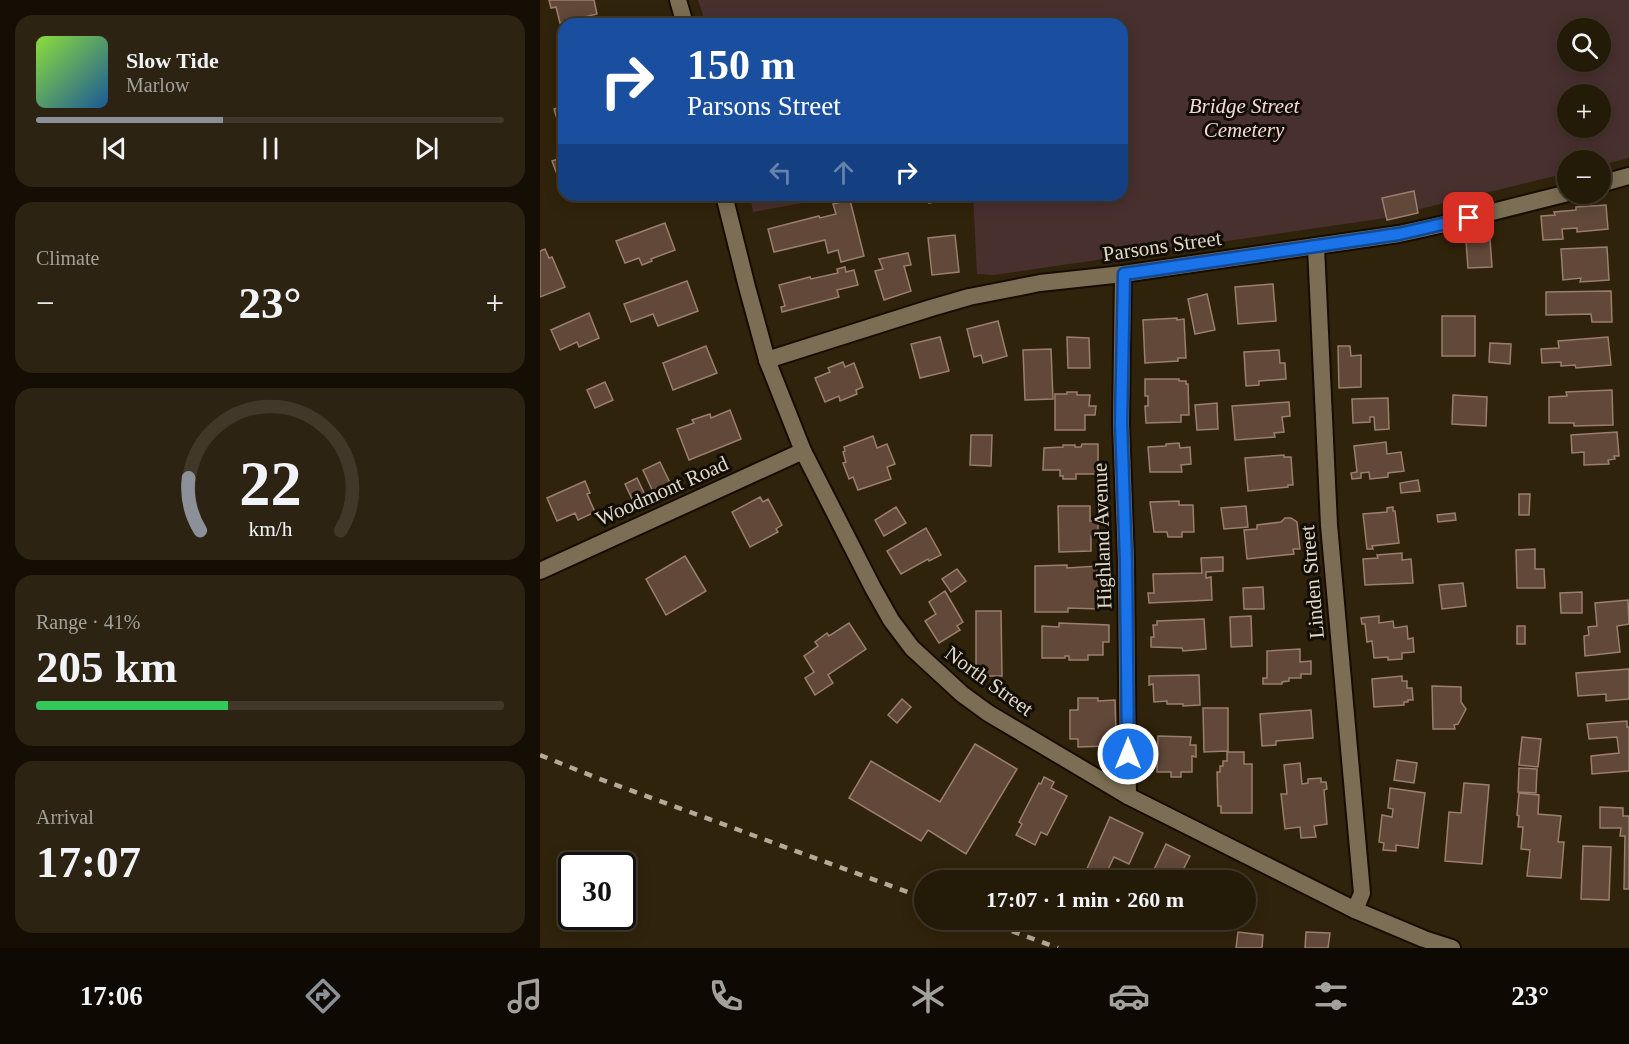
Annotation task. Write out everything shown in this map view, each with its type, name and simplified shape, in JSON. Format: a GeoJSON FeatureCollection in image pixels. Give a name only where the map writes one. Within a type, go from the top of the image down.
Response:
{"type":"FeatureCollection","features":[{"type":"Feature","properties":{"kind":"street"},"geometry":{"type":"LineString","coordinates":[[678,0],[682,18]]}},
{"type":"Feature","properties":{"kind":"street"},"geometry":{"type":"LineString","coordinates":[[1611,181],[1629,176]]}},
{"type":"Feature","properties":{"kind":"street","name":"Parsons Street"},"geometry":{"type":"LineString","coordinates":[[767,360],[969,297],[1040,284],[1316,247],[1419,230],[1557,196]]}},
{"type":"Feature","properties":{"kind":"street","name":"North Street"},"geometry":{"type":"LineString","coordinates":[[726,201],[767,360],[803,451],[873,588],[891,620],[912,648],[962,694],[988,713],[1128,796],[1355,910],[1424,939],[1452,948]]}},
{"type":"Feature","properties":{"kind":"street","name":"Linden Street"},"geometry":{"type":"LineString","coordinates":[[1316,247],[1329,525],[1362,893],[1355,910]]}},
{"type":"Feature","properties":{"kind":"street","name":"Highland Avenue"},"geometry":{"type":"LineString","coordinates":[[1124,274],[1121,423],[1126,561],[1128,796]]}},
{"type":"Feature","properties":{"kind":"street","name":"Woodmont Road"},"geometry":{"type":"LineString","coordinates":[[540,571],[803,451]]}},
{"type":"Feature","properties":{"kind":"green space","name":"Bridge Street Cemetery"},"geometry":{"type":"Polygon","coordinates":[[[698,0],[1629,0],[1629,158],[1611,162],[1611,150],[1557,150],[1557,175],[1379,219],[994,275],[977,274],[973,201],[1128,201],[1128,18],[704,18],[698,0]]]}},
{"type":"Feature","properties":{"kind":"green space"},"geometry":{"type":"Polygon","coordinates":[[[751,201],[814,201],[753,212],[751,201]]]}},
{"type":"Feature","properties":{"kind":"building"},"geometry":{"type":"Polygon","coordinates":[[[549,0],[594,0],[597,14],[581,18],[559,18],[556,7],[551,8],[549,0]]]}},
{"type":"Feature","properties":{"kind":"building"},"geometry":{"type":"Polygon","coordinates":[[[558,108],[558,119],[557,119],[554,109],[558,108]]]}},
{"type":"Feature","properties":{"kind":"building"},"geometry":{"type":"Polygon","coordinates":[[[558,159],[558,177],[552,161],[558,159]]]}},
{"type":"Feature","properties":{"kind":"building"},"geometry":{"type":"Polygon","coordinates":[[[1414,191],[1418,213],[1387,220],[1382,198],[1414,191]]]}},
{"type":"Feature","properties":{"kind":"building"},"geometry":{"type":"Polygon","coordinates":[[[850,201],[864,256],[841,262],[838,250],[828,253],[825,240],[774,252],[768,229],[836,214],[833,204],[850,201]]]}},
{"type":"Feature","properties":{"kind":"building"},"geometry":{"type":"Polygon","coordinates":[[[1606,205],[1608,229],[1577,232],[1577,228],[1562,229],[1563,239],[1543,240],[1541,216],[1576,210],[1576,207],[1606,205]]]}},
{"type":"Feature","properties":{"kind":"building"},"geometry":{"type":"Polygon","coordinates":[[[665,223],[675,250],[642,265],[639,258],[625,263],[616,241],[665,223]]]}},
{"type":"Feature","properties":{"kind":"building"},"geometry":{"type":"Polygon","coordinates":[[[955,235],[959,272],[932,275],[928,238],[955,235]]]}},
{"type":"Feature","properties":{"kind":"building"},"geometry":{"type":"Polygon","coordinates":[[[1490,239],[1492,267],[1468,268],[1466,241],[1490,239]]]}},
{"type":"Feature","properties":{"kind":"building"},"geometry":{"type":"Polygon","coordinates":[[[1607,247],[1609,280],[1580,282],[1581,278],[1563,280],[1561,249],[1607,247]]]}},
{"type":"Feature","properties":{"kind":"building"},"geometry":{"type":"Polygon","coordinates":[[[545,249],[549,258],[552,257],[565,287],[540,297],[540,251],[545,249]]]}},
{"type":"Feature","properties":{"kind":"building"},"geometry":{"type":"Polygon","coordinates":[[[908,253],[911,265],[904,266],[911,291],[884,300],[875,271],[883,269],[879,259],[908,253]]]}},
{"type":"Feature","properties":{"kind":"building"},"geometry":{"type":"Polygon","coordinates":[[[845,267],[846,272],[854,270],[858,285],[837,290],[839,297],[782,312],[781,307],[785,306],[779,285],[838,273],[837,269],[845,267]]]}},
{"type":"Feature","properties":{"kind":"building"},"geometry":{"type":"Polygon","coordinates":[[[687,281],[698,311],[658,326],[653,314],[631,322],[624,304],[687,281]]]}},
{"type":"Feature","properties":{"kind":"building"},"geometry":{"type":"Polygon","coordinates":[[[1273,284],[1276,321],[1238,324],[1235,287],[1273,284]]]}},
{"type":"Feature","properties":{"kind":"building"},"geometry":{"type":"Polygon","coordinates":[[[1611,291],[1612,322],[1592,322],[1591,314],[1546,315],[1546,292],[1611,291]]]}},
{"type":"Feature","properties":{"kind":"building"},"geometry":{"type":"Polygon","coordinates":[[[1207,294],[1215,330],[1195,334],[1188,299],[1207,294]]]}},
{"type":"Feature","properties":{"kind":"building"},"geometry":{"type":"Polygon","coordinates":[[[589,313],[599,338],[579,347],[577,342],[560,350],[551,330],[589,313]]]}},
{"type":"Feature","properties":{"kind":"building"},"geometry":{"type":"Polygon","coordinates":[[[1442,316],[1475,316],[1475,356],[1442,356],[1442,316]]]}},
{"type":"Feature","properties":{"kind":"building"},"geometry":{"type":"Polygon","coordinates":[[[1177,318],[1177,320],[1184,319],[1186,358],[1178,358],[1178,361],[1145,363],[1143,320],[1177,318]]]}},
{"type":"Feature","properties":{"kind":"building"},"geometry":{"type":"Polygon","coordinates":[[[998,321],[1007,356],[983,363],[981,355],[974,357],[967,329],[998,321]]]}},
{"type":"Feature","properties":{"kind":"building"},"geometry":{"type":"Polygon","coordinates":[[[940,337],[949,371],[920,378],[911,344],[940,337]]]}},
{"type":"Feature","properties":{"kind":"building"},"geometry":{"type":"Polygon","coordinates":[[[1067,337],[1089,338],[1090,368],[1068,368],[1067,337]]]}},
{"type":"Feature","properties":{"kind":"building"},"geometry":{"type":"Polygon","coordinates":[[[1608,337],[1611,365],[1576,368],[1575,365],[1561,366],[1561,362],[1542,363],[1541,349],[1559,348],[1558,341],[1608,337]]]}},
{"type":"Feature","properties":{"kind":"building"},"geometry":{"type":"Polygon","coordinates":[[[1490,343],[1511,344],[1510,364],[1489,362],[1490,343]]]}},
{"type":"Feature","properties":{"kind":"building"},"geometry":{"type":"Polygon","coordinates":[[[706,346],[717,373],[673,390],[663,363],[706,346]]]}},
{"type":"Feature","properties":{"kind":"building"},"geometry":{"type":"Polygon","coordinates":[[[1338,346],[1350,346],[1351,356],[1361,355],[1361,387],[1339,388],[1338,346]]]}},
{"type":"Feature","properties":{"kind":"building"},"geometry":{"type":"Polygon","coordinates":[[[1051,349],[1053,399],[1025,400],[1023,350],[1051,349]]]}},
{"type":"Feature","properties":{"kind":"building"},"geometry":{"type":"Polygon","coordinates":[[[1279,350],[1280,363],[1285,363],[1286,379],[1259,381],[1259,385],[1246,386],[1244,352],[1279,350]]]}},
{"type":"Feature","properties":{"kind":"building"},"geometry":{"type":"Polygon","coordinates":[[[843,362],[845,367],[854,363],[863,387],[856,390],[857,394],[840,401],[839,396],[825,402],[815,378],[830,372],[828,368],[843,362]]]}},
{"type":"Feature","properties":{"kind":"building"},"geometry":{"type":"Polygon","coordinates":[[[1145,379],[1186,381],[1189,415],[1181,415],[1181,422],[1146,423],[1145,406],[1148,406],[1148,396],[1145,396],[1145,379]]]}},
{"type":"Feature","properties":{"kind":"building"},"geometry":{"type":"Polygon","coordinates":[[[605,382],[613,400],[595,408],[587,390],[605,382]]]}},
{"type":"Feature","properties":{"kind":"building"},"geometry":{"type":"Polygon","coordinates":[[[1612,390],[1613,425],[1574,426],[1574,423],[1549,423],[1549,397],[1567,396],[1566,392],[1612,390]]]}},
{"type":"Feature","properties":{"kind":"building"},"geometry":{"type":"Polygon","coordinates":[[[1067,392],[1090,395],[1089,406],[1096,406],[1095,415],[1085,415],[1085,430],[1055,430],[1055,394],[1067,394],[1067,392]]]}},
{"type":"Feature","properties":{"kind":"building"},"geometry":{"type":"Polygon","coordinates":[[[1453,395],[1487,397],[1486,426],[1452,424],[1453,395]]]}},
{"type":"Feature","properties":{"kind":"building"},"geometry":{"type":"Polygon","coordinates":[[[1388,398],[1389,429],[1375,430],[1374,417],[1370,417],[1370,422],[1353,423],[1352,399],[1388,398]]]}},
{"type":"Feature","properties":{"kind":"building"},"geometry":{"type":"Polygon","coordinates":[[[1289,402],[1290,416],[1282,417],[1284,432],[1274,433],[1275,437],[1235,440],[1232,406],[1289,402]]]}},
{"type":"Feature","properties":{"kind":"building"},"geometry":{"type":"Polygon","coordinates":[[[1217,403],[1218,429],[1197,430],[1195,405],[1217,403]]]}},
{"type":"Feature","properties":{"kind":"building"},"geometry":{"type":"Polygon","coordinates":[[[730,410],[741,439],[689,460],[677,429],[694,423],[692,420],[710,414],[711,418],[730,410]]]}},
{"type":"Feature","properties":{"kind":"building"},"geometry":{"type":"Polygon","coordinates":[[[1617,432],[1619,456],[1608,460],[1609,464],[1584,465],[1584,452],[1572,453],[1571,435],[1617,432]]]}},
{"type":"Feature","properties":{"kind":"building"},"geometry":{"type":"Polygon","coordinates":[[[971,435],[992,435],[991,466],[970,465],[971,435]]]}},
{"type":"Feature","properties":{"kind":"building"},"geometry":{"type":"Polygon","coordinates":[[[873,436],[877,448],[887,444],[895,464],[887,467],[891,479],[858,490],[853,477],[849,479],[843,463],[846,462],[844,447],[873,436]]]}},
{"type":"Feature","properties":{"kind":"building"},"geometry":{"type":"Polygon","coordinates":[[[1386,442],[1387,454],[1401,452],[1404,471],[1388,473],[1388,477],[1370,479],[1369,472],[1361,473],[1361,478],[1352,479],[1351,473],[1357,472],[1354,446],[1386,442]]]}},
{"type":"Feature","properties":{"kind":"building"},"geometry":{"type":"Polygon","coordinates":[[[1179,443],[1180,448],[1190,447],[1191,464],[1181,465],[1182,472],[1150,472],[1148,447],[1179,443]]]}},
{"type":"Feature","properties":{"kind":"building"},"geometry":{"type":"Polygon","coordinates":[[[1082,444],[1098,444],[1098,474],[1076,474],[1076,479],[1063,479],[1063,476],[1060,476],[1060,470],[1043,470],[1044,448],[1063,447],[1063,445],[1081,447],[1082,444]]]}},
{"type":"Feature","properties":{"kind":"building"},"geometry":{"type":"Polygon","coordinates":[[[1284,455],[1284,457],[1291,457],[1293,485],[1248,491],[1245,458],[1284,455]]]}},
{"type":"Feature","properties":{"kind":"building"},"geometry":{"type":"Polygon","coordinates":[[[660,462],[672,487],[655,496],[643,470],[660,462]]]}},
{"type":"Feature","properties":{"kind":"building"},"geometry":{"type":"Polygon","coordinates":[[[637,478],[646,497],[634,503],[625,484],[637,478]]]}},
{"type":"Feature","properties":{"kind":"building"},"geometry":{"type":"Polygon","coordinates":[[[1418,480],[1420,491],[1401,493],[1400,483],[1418,480]]]}},
{"type":"Feature","properties":{"kind":"building"},"geometry":{"type":"Polygon","coordinates":[[[585,481],[590,493],[587,494],[595,512],[578,520],[575,513],[557,521],[547,498],[585,481]]]}},
{"type":"Feature","properties":{"kind":"building"},"geometry":{"type":"Polygon","coordinates":[[[1519,494],[1530,494],[1529,515],[1519,515],[1519,494]]]}},
{"type":"Feature","properties":{"kind":"building"},"geometry":{"type":"Polygon","coordinates":[[[760,497],[763,502],[768,499],[782,525],[776,529],[778,532],[750,547],[732,512],[760,497]]]}},
{"type":"Feature","properties":{"kind":"building"},"geometry":{"type":"Polygon","coordinates":[[[1179,501],[1179,505],[1193,505],[1194,532],[1182,532],[1182,537],[1168,537],[1167,532],[1154,532],[1150,502],[1179,501]]]}},
{"type":"Feature","properties":{"kind":"building"},"geometry":{"type":"Polygon","coordinates":[[[1058,506],[1090,506],[1090,521],[1098,521],[1098,535],[1091,536],[1091,551],[1059,552],[1058,506]]]}},
{"type":"Feature","properties":{"kind":"building"},"geometry":{"type":"Polygon","coordinates":[[[1246,506],[1248,527],[1224,529],[1221,508],[1246,506]]]}},
{"type":"Feature","properties":{"kind":"building"},"geometry":{"type":"Polygon","coordinates":[[[896,507],[906,523],[884,536],[875,520],[896,507]]]}},
{"type":"Feature","properties":{"kind":"building"},"geometry":{"type":"Polygon","coordinates":[[[1393,507],[1399,543],[1372,546],[1373,549],[1367,549],[1363,514],[1387,512],[1387,508],[1393,507]]]}},
{"type":"Feature","properties":{"kind":"building"},"geometry":{"type":"Polygon","coordinates":[[[1455,513],[1456,520],[1438,522],[1437,515],[1455,513]]]}},
{"type":"Feature","properties":{"kind":"building"},"geometry":{"type":"Polygon","coordinates":[[[1285,518],[1291,518],[1297,522],[1300,549],[1293,549],[1294,554],[1247,559],[1244,530],[1257,529],[1257,525],[1281,522],[1285,518]]]}},
{"type":"Feature","properties":{"kind":"building"},"geometry":{"type":"Polygon","coordinates":[[[926,528],[941,555],[929,561],[928,559],[901,574],[887,551],[926,528]]]}},
{"type":"Feature","properties":{"kind":"building"},"geometry":{"type":"Polygon","coordinates":[[[1535,549],[1535,569],[1544,569],[1545,588],[1517,588],[1516,550],[1535,549]]]}},
{"type":"Feature","properties":{"kind":"building"},"geometry":{"type":"Polygon","coordinates":[[[1402,553],[1402,560],[1411,559],[1413,583],[1365,585],[1363,559],[1378,558],[1377,555],[1402,553]]]}},
{"type":"Feature","properties":{"kind":"building"},"geometry":{"type":"Polygon","coordinates":[[[685,556],[706,591],[666,615],[646,579],[685,556]]]}},
{"type":"Feature","properties":{"kind":"building"},"geometry":{"type":"Polygon","coordinates":[[[1223,557],[1223,571],[1206,572],[1206,578],[1211,577],[1212,600],[1149,603],[1148,593],[1154,593],[1153,574],[1202,573],[1201,558],[1223,557]]]}},
{"type":"Feature","properties":{"kind":"building"},"geometry":{"type":"Polygon","coordinates":[[[1067,565],[1067,568],[1098,566],[1098,569],[1102,569],[1102,578],[1105,578],[1105,595],[1103,595],[1103,604],[1100,604],[1100,609],[1068,608],[1068,612],[1035,612],[1035,566],[1067,565]]]}},
{"type":"Feature","properties":{"kind":"building"},"geometry":{"type":"Polygon","coordinates":[[[957,569],[966,581],[951,592],[942,579],[957,569]]]}},
{"type":"Feature","properties":{"kind":"building"},"geometry":{"type":"Polygon","coordinates":[[[1463,583],[1466,606],[1442,609],[1439,585],[1463,583]]]}},
{"type":"Feature","properties":{"kind":"building"},"geometry":{"type":"Polygon","coordinates":[[[1263,587],[1264,609],[1244,609],[1243,588],[1263,587]]]}},
{"type":"Feature","properties":{"kind":"building"},"geometry":{"type":"Polygon","coordinates":[[[945,591],[963,622],[957,626],[960,630],[939,643],[925,621],[936,614],[929,602],[945,591]]]}},
{"type":"Feature","properties":{"kind":"building"},"geometry":{"type":"Polygon","coordinates":[[[1582,592],[1582,613],[1561,613],[1560,593],[1582,592]]]}},
{"type":"Feature","properties":{"kind":"building"},"geometry":{"type":"Polygon","coordinates":[[[1628,600],[1629,624],[1617,626],[1620,652],[1585,656],[1584,636],[1589,635],[1588,627],[1597,626],[1595,603],[1628,600]]]}},
{"type":"Feature","properties":{"kind":"building"},"geometry":{"type":"Polygon","coordinates":[[[976,611],[1001,611],[1002,676],[976,676],[976,611]]]}},
{"type":"Feature","properties":{"kind":"building"},"geometry":{"type":"Polygon","coordinates":[[[1251,616],[1252,646],[1231,647],[1230,617],[1251,616]]]}},
{"type":"Feature","properties":{"kind":"building"},"geometry":{"type":"Polygon","coordinates":[[[1379,616],[1379,623],[1393,621],[1394,628],[1407,626],[1408,639],[1413,638],[1414,652],[1402,653],[1402,659],[1374,658],[1372,641],[1367,642],[1365,624],[1362,624],[1361,618],[1379,616]]]}},
{"type":"Feature","properties":{"kind":"building"},"geometry":{"type":"Polygon","coordinates":[[[1204,619],[1206,649],[1183,651],[1182,648],[1151,647],[1151,637],[1154,637],[1153,625],[1157,625],[1157,621],[1204,619]]]}},
{"type":"Feature","properties":{"kind":"building"},"geometry":{"type":"Polygon","coordinates":[[[849,623],[866,649],[828,675],[833,683],[815,695],[805,678],[814,672],[804,656],[818,646],[815,642],[827,633],[829,636],[849,623]]]}},
{"type":"Feature","properties":{"kind":"building"},"geometry":{"type":"Polygon","coordinates":[[[1059,623],[1109,625],[1109,642],[1103,642],[1103,655],[1088,655],[1088,660],[1069,660],[1069,656],[1042,658],[1042,626],[1059,627],[1059,623]]]}},
{"type":"Feature","properties":{"kind":"building"},"geometry":{"type":"Polygon","coordinates":[[[1517,626],[1525,626],[1525,644],[1517,644],[1517,626]]]}},
{"type":"Feature","properties":{"kind":"building"},"geometry":{"type":"Polygon","coordinates":[[[1300,649],[1300,662],[1311,661],[1311,674],[1301,674],[1301,678],[1289,678],[1289,681],[1282,682],[1282,684],[1263,684],[1263,678],[1267,678],[1267,651],[1300,649]]]}},
{"type":"Feature","properties":{"kind":"building"},"geometry":{"type":"Polygon","coordinates":[[[1629,669],[1629,699],[1606,701],[1606,694],[1578,696],[1576,673],[1629,669]]]}},
{"type":"Feature","properties":{"kind":"building"},"geometry":{"type":"Polygon","coordinates":[[[1199,675],[1200,705],[1183,706],[1183,704],[1167,704],[1167,701],[1154,702],[1153,684],[1149,685],[1149,676],[1199,675]]]}},
{"type":"Feature","properties":{"kind":"building"},"geometry":{"type":"Polygon","coordinates":[[[1402,676],[1402,681],[1407,681],[1407,688],[1412,688],[1413,700],[1404,702],[1404,705],[1374,707],[1372,679],[1402,676]]]}},
{"type":"Feature","properties":{"kind":"building"},"geometry":{"type":"Polygon","coordinates":[[[1432,686],[1461,687],[1461,702],[1466,709],[1458,724],[1454,725],[1455,729],[1433,729],[1432,686]]]}},
{"type":"Feature","properties":{"kind":"building"},"geometry":{"type":"Polygon","coordinates":[[[1078,698],[1098,698],[1098,701],[1115,700],[1116,733],[1108,734],[1108,746],[1078,747],[1078,739],[1070,739],[1070,710],[1078,710],[1078,698]]]}},
{"type":"Feature","properties":{"kind":"building"},"geometry":{"type":"Polygon","coordinates":[[[902,699],[911,707],[897,723],[888,715],[902,699]]]}},
{"type":"Feature","properties":{"kind":"building"},"geometry":{"type":"Polygon","coordinates":[[[1203,708],[1228,708],[1228,752],[1244,752],[1244,764],[1252,764],[1252,813],[1221,813],[1221,806],[1218,806],[1217,772],[1220,772],[1223,761],[1227,761],[1227,751],[1204,752],[1203,708]]]}},
{"type":"Feature","properties":{"kind":"building"},"geometry":{"type":"Polygon","coordinates":[[[1311,710],[1313,738],[1276,741],[1276,745],[1262,746],[1260,714],[1311,710]]]}},
{"type":"Feature","properties":{"kind":"building"},"geometry":{"type":"Polygon","coordinates":[[[1627,721],[1629,771],[1592,774],[1591,756],[1619,753],[1617,737],[1589,739],[1587,724],[1627,721]]]}},
{"type":"Feature","properties":{"kind":"building"},"geometry":{"type":"Polygon","coordinates":[[[1158,736],[1191,737],[1190,745],[1196,745],[1196,757],[1192,756],[1192,772],[1181,772],[1181,777],[1171,777],[1171,772],[1157,772],[1158,736]]]}},
{"type":"Feature","properties":{"kind":"building"},"geometry":{"type":"Polygon","coordinates":[[[1522,737],[1541,739],[1538,767],[1519,765],[1522,737]]]}},
{"type":"Feature","properties":{"kind":"building"},"geometry":{"type":"Polygon","coordinates":[[[975,744],[1017,769],[966,854],[928,830],[921,841],[849,798],[871,761],[940,802],[975,744]]]}},
{"type":"Feature","properties":{"kind":"building"},"geometry":{"type":"Polygon","coordinates":[[[1397,760],[1417,763],[1414,783],[1394,780],[1397,760]]]}},
{"type":"Feature","properties":{"kind":"building"},"geometry":{"type":"Polygon","coordinates":[[[1300,763],[1302,784],[1308,783],[1308,779],[1321,778],[1321,782],[1326,782],[1327,789],[1324,790],[1327,824],[1314,826],[1316,837],[1301,838],[1300,827],[1285,829],[1281,794],[1287,794],[1284,765],[1300,763]]]}},
{"type":"Feature","properties":{"kind":"building"},"geometry":{"type":"Polygon","coordinates":[[[1519,768],[1537,769],[1536,793],[1518,792],[1519,768]]]}},
{"type":"Feature","properties":{"kind":"building"},"geometry":{"type":"Polygon","coordinates":[[[1044,777],[1054,782],[1051,788],[1067,796],[1047,835],[1041,832],[1035,845],[1016,835],[1022,824],[1019,822],[1044,777]]]}},
{"type":"Feature","properties":{"kind":"building"},"geometry":{"type":"Polygon","coordinates":[[[1464,783],[1489,785],[1482,864],[1445,861],[1449,812],[1461,813],[1464,783]]]}},
{"type":"Feature","properties":{"kind":"building"},"geometry":{"type":"Polygon","coordinates":[[[1390,788],[1425,793],[1418,848],[1396,845],[1396,851],[1383,850],[1384,843],[1379,842],[1382,815],[1392,817],[1393,809],[1388,808],[1390,788]]]}},
{"type":"Feature","properties":{"kind":"building"},"geometry":{"type":"Polygon","coordinates":[[[1519,793],[1539,795],[1538,814],[1561,816],[1558,842],[1564,842],[1561,878],[1527,876],[1530,850],[1521,849],[1523,827],[1518,827],[1519,816],[1517,815],[1519,793]]]}},
{"type":"Feature","properties":{"kind":"building"},"geometry":{"type":"Polygon","coordinates":[[[1600,807],[1623,808],[1623,816],[1629,816],[1629,889],[1624,889],[1625,836],[1620,836],[1621,828],[1600,828],[1600,807]]]}},
{"type":"Feature","properties":{"kind":"building"},"geometry":{"type":"Polygon","coordinates":[[[1110,817],[1143,833],[1129,864],[1114,857],[1108,870],[1086,870],[1110,817]]]}},
{"type":"Feature","properties":{"kind":"building"},"geometry":{"type":"Polygon","coordinates":[[[1166,844],[1190,856],[1183,870],[1154,870],[1166,844]]]}},
{"type":"Feature","properties":{"kind":"building"},"geometry":{"type":"Polygon","coordinates":[[[1583,846],[1611,847],[1609,900],[1581,899],[1583,846]]]}},
{"type":"Feature","properties":{"kind":"building"},"geometry":{"type":"Polygon","coordinates":[[[1238,932],[1263,935],[1262,948],[1236,948],[1238,932]]]}},
{"type":"Feature","properties":{"kind":"building"},"geometry":{"type":"Polygon","coordinates":[[[1306,932],[1330,933],[1328,948],[1305,948],[1306,932]]]}},
{"type":"Feature","properties":{"kind":"railway"},"geometry":{"type":"LineString","coordinates":[[540,755],[914,894]]}},
{"type":"Feature","properties":{"kind":"railway"},"geometry":{"type":"LineString","coordinates":[[1009,930],[1058,948]]}},
{"type":"Feature","properties":{"kind":"route"},"geometry":{"type":"LineString","coordinates":[[1128,754],[1126,561],[1121,423],[1124,274],[1399,234],[1469,218]]}}]}
